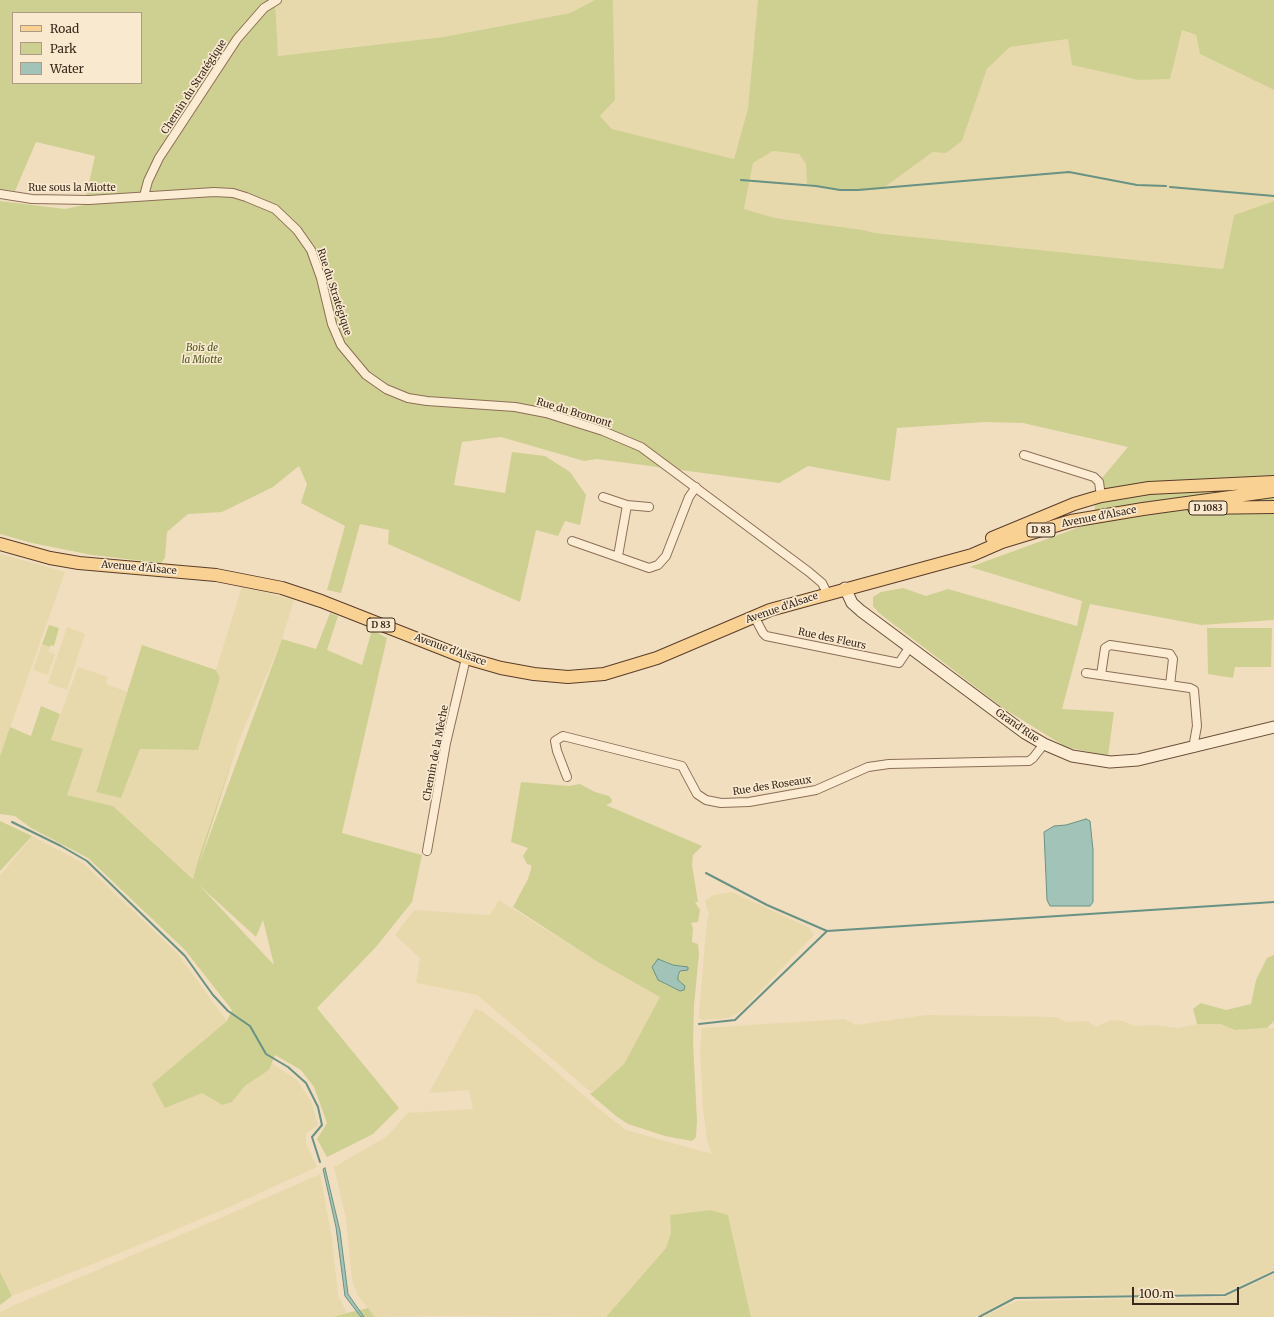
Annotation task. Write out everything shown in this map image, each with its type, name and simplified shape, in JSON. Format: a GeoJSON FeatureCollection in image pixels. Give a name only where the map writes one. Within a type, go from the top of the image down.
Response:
{"type":"FeatureCollection","features":[{"type":"Feature","properties":{"kind":"main road","name":"D 83"},"geometry":{"type":"LineString","coordinates":[[1101,496],[1149,488],[1274,482]]}},
{"type":"Feature","properties":{"kind":"main road","name":"D 83"},"geometry":{"type":"LineString","coordinates":[[1143,509],[1274,491]]}},
{"type":"Feature","properties":{"kind":"main road","name":"Avenue d'Alsace"},"geometry":{"type":"LineString","coordinates":[[941,562],[1074,504],[1101,496]]}},
{"type":"Feature","properties":{"kind":"main road","name":"D 1083"},"geometry":{"type":"LineString","coordinates":[[1143,509],[1274,507]]}},
{"type":"Feature","properties":{"kind":"main road","name":"Avenue d'Alsace"},"geometry":{"type":"LineString","coordinates":[[0,544],[50,558],[78,563],[216,575],[282,588],[321,601],[466,658],[502,668],[534,674],[568,677],[604,674],[657,658],[754,616],[827,593],[972,555],[1002,542],[1071,521],[1143,509]]}},
{"type":"Feature","properties":{"kind":"street","name":"Chemin du Stratégique"},"geometry":{"type":"LineString","coordinates":[[144,196],[148,181],[159,158],[237,39],[260,12],[277,0]]}},
{"type":"Feature","properties":{"kind":"street","name":"Rue du Stratégique"},"geometry":{"type":"LineString","coordinates":[[144,196],[214,192],[233,193],[275,209],[297,230],[311,250],[321,278],[332,324],[341,345],[366,375]]}},
{"type":"Feature","properties":{"kind":"street","name":"Rue sous la Miotte"},"geometry":{"type":"LineString","coordinates":[[0,194],[32,199],[89,200],[144,196]]}},
{"type":"Feature","properties":{"kind":"street","name":"Rue du Bromont"},"geometry":{"type":"LineString","coordinates":[[366,375],[386,389],[408,398],[427,401],[515,407],[546,413],[603,431],[641,447],[809,572],[822,583],[827,593]]}},
{"type":"Feature","properties":{"kind":"street"},"geometry":{"type":"LineString","coordinates":[[1024,455],[1094,477],[1099,482],[1101,496]]}},
{"type":"Feature","properties":{"kind":"street"},"geometry":{"type":"LineString","coordinates":[[572,541],[649,568],[658,565],[666,556],[689,497],[696,487]]}},
{"type":"Feature","properties":{"kind":"street"},"geometry":{"type":"LineString","coordinates":[[603,497],[627,506],[648,507]]}},
{"type":"Feature","properties":{"kind":"street"},"geometry":{"type":"LineString","coordinates":[[618,556],[627,506]]}},
{"type":"Feature","properties":{"kind":"street","name":"Grand'Rue"},"geometry":{"type":"LineString","coordinates":[[845,588],[852,603],[909,648],[1025,733],[1044,744],[1072,756],[1110,762],[1138,760],[1193,748],[1274,727]]}},
{"type":"Feature","properties":{"kind":"street","name":"Rue des Fleurs"},"geometry":{"type":"LineString","coordinates":[[754,616],[766,636],[899,663],[909,648]]}},
{"type":"Feature","properties":{"kind":"street"},"geometry":{"type":"LineString","coordinates":[[1101,675],[1105,648],[1110,645],[1170,654],[1173,659],[1170,685]]}},
{"type":"Feature","properties":{"kind":"street","name":"Chemin de la Mèche"},"geometry":{"type":"LineString","coordinates":[[427,851],[446,743],[466,658]]}},
{"type":"Feature","properties":{"kind":"street"},"geometry":{"type":"LineString","coordinates":[[1086,673],[1190,688],[1195,693],[1197,726],[1193,748]]}},
{"type":"Feature","properties":{"kind":"street","name":"Rue des Roseaux"},"geometry":{"type":"LineString","coordinates":[[567,777],[556,751],[555,741],[563,736],[682,766],[696,794],[706,800],[721,803],[749,802],[816,790],[868,767],[889,764],[1029,761],[1044,744]]}},
{"type":"Feature","properties":{"kind":"shaded area"},"geometry":{"type":"Polygon","coordinates":[[[275,0],[595,0],[570,13],[443,37],[278,56],[275,0]]]}},
{"type":"Feature","properties":{"kind":"shaded area"},"geometry":{"type":"Polygon","coordinates":[[[613,0],[758,0],[748,108],[734,159],[612,129],[600,116],[615,100],[613,0]]]}},
{"type":"Feature","properties":{"kind":"shaded area"},"geometry":{"type":"Polygon","coordinates":[[[1182,30],[1196,35],[1200,54],[1274,90],[1274,201],[1234,215],[1223,269],[875,233],[775,218],[744,209],[753,163],[773,151],[799,154],[806,164],[882,189],[933,152],[962,141],[987,69],[1010,47],[1068,39],[1182,30]]]}},
{"type":"Feature","properties":{"kind":"shaded area"},"geometry":{"type":"Polygon","coordinates":[[[1,554],[65,572],[0,756],[0,556],[1,554]]]}},
{"type":"Feature","properties":{"kind":"shaded area"},"geometry":{"type":"Polygon","coordinates":[[[242,586],[294,600],[282,639],[238,743],[199,857],[194,879],[113,806],[67,795],[69,787],[51,740],[78,667],[108,677],[106,684],[128,692],[96,791],[122,795],[140,749],[198,750],[220,678],[216,670],[242,586]]]}},
{"type":"Feature","properties":{"kind":"shaded area"},"geometry":{"type":"Polygon","coordinates":[[[67,627],[85,634],[67,690],[48,683],[67,627]]]}},
{"type":"Feature","properties":{"kind":"shaded area"},"geometry":{"type":"Polygon","coordinates":[[[42,644],[50,647],[48,652],[55,654],[48,675],[33,670],[42,644]]]}},
{"type":"Feature","properties":{"kind":"shaded area"},"geometry":{"type":"Polygon","coordinates":[[[32,836],[83,863],[177,953],[227,1021],[153,1084],[202,1093],[222,1105],[232,1102],[245,1086],[269,1070],[272,1063],[297,1080],[311,1101],[318,1125],[306,1134],[306,1143],[317,1167],[227,1208],[12,1296],[0,1272],[0,876],[32,836]]]}},
{"type":"Feature","properties":{"kind":"shaded area"},"geometry":{"type":"Polygon","coordinates":[[[732,892],[810,928],[814,935],[740,1012],[728,1018],[702,1020],[699,1018],[699,1011],[707,921],[709,914],[705,901],[713,895],[732,892]]]}},
{"type":"Feature","properties":{"kind":"shaded area"},"geometry":{"type":"Polygon","coordinates":[[[499,900],[596,961],[661,997],[624,1064],[592,1093],[477,995],[416,983],[420,958],[395,935],[414,910],[490,915],[499,900]]]}},
{"type":"Feature","properties":{"kind":"shaded area"},"geometry":{"type":"Polygon","coordinates":[[[475,1009],[482,1011],[521,1041],[598,1108],[626,1130],[712,1154],[707,1140],[703,1110],[700,1049],[702,1028],[845,1019],[855,1025],[926,1015],[1055,1017],[1067,1022],[1087,1021],[1096,1027],[1111,1020],[1123,1021],[1134,1026],[1154,1025],[1178,1028],[1197,1024],[1220,1024],[1235,1030],[1274,1028],[1274,1270],[1224,1293],[1014,1297],[975,1317],[751,1317],[728,1215],[671,1215],[671,1233],[667,1248],[606,1317],[375,1317],[358,1296],[352,1280],[346,1219],[334,1167],[386,1137],[408,1113],[473,1109],[469,1090],[429,1093],[475,1009]]]}},
{"type":"Feature","properties":{"kind":"shaded area"},"geometry":{"type":"Polygon","coordinates":[[[320,1174],[332,1238],[338,1295],[347,1313],[334,1317],[0,1317],[0,1312],[19,1303],[223,1217],[320,1174]]]}},
{"type":"Feature","properties":{"kind":"shaded area"},"geometry":{"type":"Polygon","coordinates":[[[1274,1274],[1274,1317],[982,1317],[1017,1301],[1225,1297],[1274,1274]]]}},
{"type":"Feature","properties":{"kind":"green space","name":"Bois de la Miotte"},"geometry":{"type":"Polygon","coordinates":[[[0,0],[275,0],[278,56],[443,37],[570,13],[595,0],[613,0],[615,100],[600,116],[612,129],[734,159],[748,108],[758,0],[1274,0],[1274,90],[1200,54],[1196,35],[1182,30],[1170,79],[1139,80],[1072,65],[1068,39],[1010,47],[987,69],[962,141],[946,153],[933,152],[882,189],[844,190],[807,184],[806,164],[799,154],[773,151],[753,163],[744,209],[775,218],[875,233],[1223,269],[1234,215],[1274,201],[1274,620],[1201,625],[1090,604],[1062,709],[1114,712],[1108,756],[1066,747],[1003,708],[879,613],[873,606],[873,597],[881,592],[903,588],[926,596],[948,589],[1077,626],[1082,601],[970,567],[1091,523],[1102,478],[1128,447],[1023,423],[985,422],[897,428],[890,481],[808,466],[779,483],[597,459],[584,461],[501,437],[462,442],[454,485],[505,493],[512,452],[545,456],[570,472],[586,495],[580,525],[565,521],[558,536],[536,530],[520,602],[388,544],[389,530],[360,524],[341,593],[327,590],[345,526],[301,503],[307,484],[299,466],[273,487],[222,512],[188,514],[167,532],[165,558],[161,563],[92,555],[32,543],[0,534],[0,201],[65,209],[84,205],[95,156],[36,142],[15,191],[0,189],[0,0]]]}},
{"type":"Feature","properties":{"kind":"green space"},"geometry":{"type":"Polygon","coordinates":[[[330,613],[338,616],[327,650],[362,665],[372,630],[387,638],[342,833],[422,855],[412,902],[375,948],[317,1008],[399,1108],[373,1134],[327,1157],[317,1139],[327,1123],[314,1087],[301,1070],[275,1055],[269,1070],[245,1086],[232,1102],[222,1105],[202,1093],[165,1108],[152,1084],[227,1021],[232,1010],[185,950],[88,858],[31,828],[15,816],[0,814],[0,756],[10,727],[31,736],[41,706],[60,714],[51,740],[83,749],[67,795],[113,806],[193,879],[199,857],[238,743],[199,864],[282,639],[316,649],[330,613]],[[199,885],[274,965],[263,920],[256,937],[199,885]]]}},
{"type":"Feature","properties":{"kind":"green space"},"geometry":{"type":"Polygon","coordinates":[[[49,625],[59,628],[54,646],[51,645],[50,647],[42,644],[49,625]]]}},
{"type":"Feature","properties":{"kind":"green space"},"geometry":{"type":"Polygon","coordinates":[[[1207,628],[1272,628],[1271,667],[1235,667],[1233,678],[1208,674],[1207,628]]]}},
{"type":"Feature","properties":{"kind":"green space"},"geometry":{"type":"Polygon","coordinates":[[[142,645],[216,670],[220,678],[198,750],[140,749],[121,798],[96,792],[142,645]]]}},
{"type":"Feature","properties":{"kind":"green space"},"geometry":{"type":"Polygon","coordinates":[[[521,782],[569,786],[580,784],[595,792],[609,796],[612,800],[611,803],[606,805],[702,846],[693,855],[692,865],[698,902],[695,902],[700,910],[698,922],[691,923],[693,928],[692,942],[698,944],[699,954],[694,1005],[693,1043],[697,1120],[696,1137],[692,1141],[665,1136],[628,1124],[616,1116],[589,1093],[592,1093],[624,1064],[660,997],[596,961],[513,907],[528,879],[531,865],[527,864],[523,856],[528,848],[511,842],[521,782]],[[665,961],[664,984],[680,991],[681,984],[677,980],[683,969],[681,966],[673,965],[665,961]]]}},
{"type":"Feature","properties":{"kind":"green space"},"geometry":{"type":"Polygon","coordinates":[[[0,821],[32,836],[0,871],[0,821]]]}},
{"type":"Feature","properties":{"kind":"green space"},"geometry":{"type":"Polygon","coordinates":[[[1274,955],[1274,1021],[1267,1028],[1235,1030],[1220,1024],[1197,1024],[1193,1009],[1201,1003],[1226,1010],[1251,1004],[1256,980],[1267,958],[1274,955]]]}},
{"type":"Feature","properties":{"kind":"green space"},"geometry":{"type":"Polygon","coordinates":[[[710,1210],[728,1215],[751,1317],[606,1317],[666,1248],[671,1233],[670,1215],[710,1210]]]}},
{"type":"Feature","properties":{"kind":"green space"},"geometry":{"type":"Polygon","coordinates":[[[0,1272],[12,1296],[0,1305],[0,1272]]]}},
{"type":"Feature","properties":{"kind":"green space"},"geometry":{"type":"Polygon","coordinates":[[[368,1308],[375,1317],[334,1317],[347,1313],[368,1308]]]}},
{"type":"Feature","properties":{"kind":"water"},"geometry":{"type":"Polygon","coordinates":[[[1086,819],[1090,821],[1093,850],[1093,902],[1090,906],[1050,906],[1047,900],[1044,832],[1054,826],[1066,825],[1086,819]]]}},
{"type":"Feature","properties":{"kind":"water"},"geometry":{"type":"Polygon","coordinates":[[[658,959],[673,965],[688,967],[688,970],[680,971],[678,976],[678,980],[685,986],[684,990],[680,991],[658,980],[652,967],[658,959]]]}},
{"type":"Feature","properties":{"kind":"water"},"geometry":{"type":"Polygon","coordinates":[[[325,1168],[340,1231],[348,1294],[364,1317],[361,1317],[345,1296],[336,1227],[323,1169],[325,1168]]]}},
{"type":"Feature","properties":{"kind":"waterway"},"geometry":{"type":"LineString","coordinates":[[741,180],[816,186],[840,190],[858,190],[1069,172],[1137,185],[1166,186]]}},
{"type":"Feature","properties":{"kind":"waterway"},"geometry":{"type":"LineString","coordinates":[[1170,187],[1274,196]]}},
{"type":"Feature","properties":{"kind":"waterway"},"geometry":{"type":"LineString","coordinates":[[12,822],[61,846],[87,861],[185,956],[213,995],[228,1011],[250,1026],[266,1054],[288,1067],[306,1083],[318,1107],[322,1125],[312,1137],[320,1162]]}},
{"type":"Feature","properties":{"kind":"waterway"},"geometry":{"type":"LineString","coordinates":[[706,873],[767,905],[827,931],[1274,902]]}},
{"type":"Feature","properties":{"kind":"waterway"},"geometry":{"type":"LineString","coordinates":[[699,1024],[735,1020],[827,931]]}},
{"type":"Feature","properties":{"kind":"waterway"},"geometry":{"type":"LineString","coordinates":[[979,1317],[1015,1298],[1225,1295],[1274,1272]]}}]}
